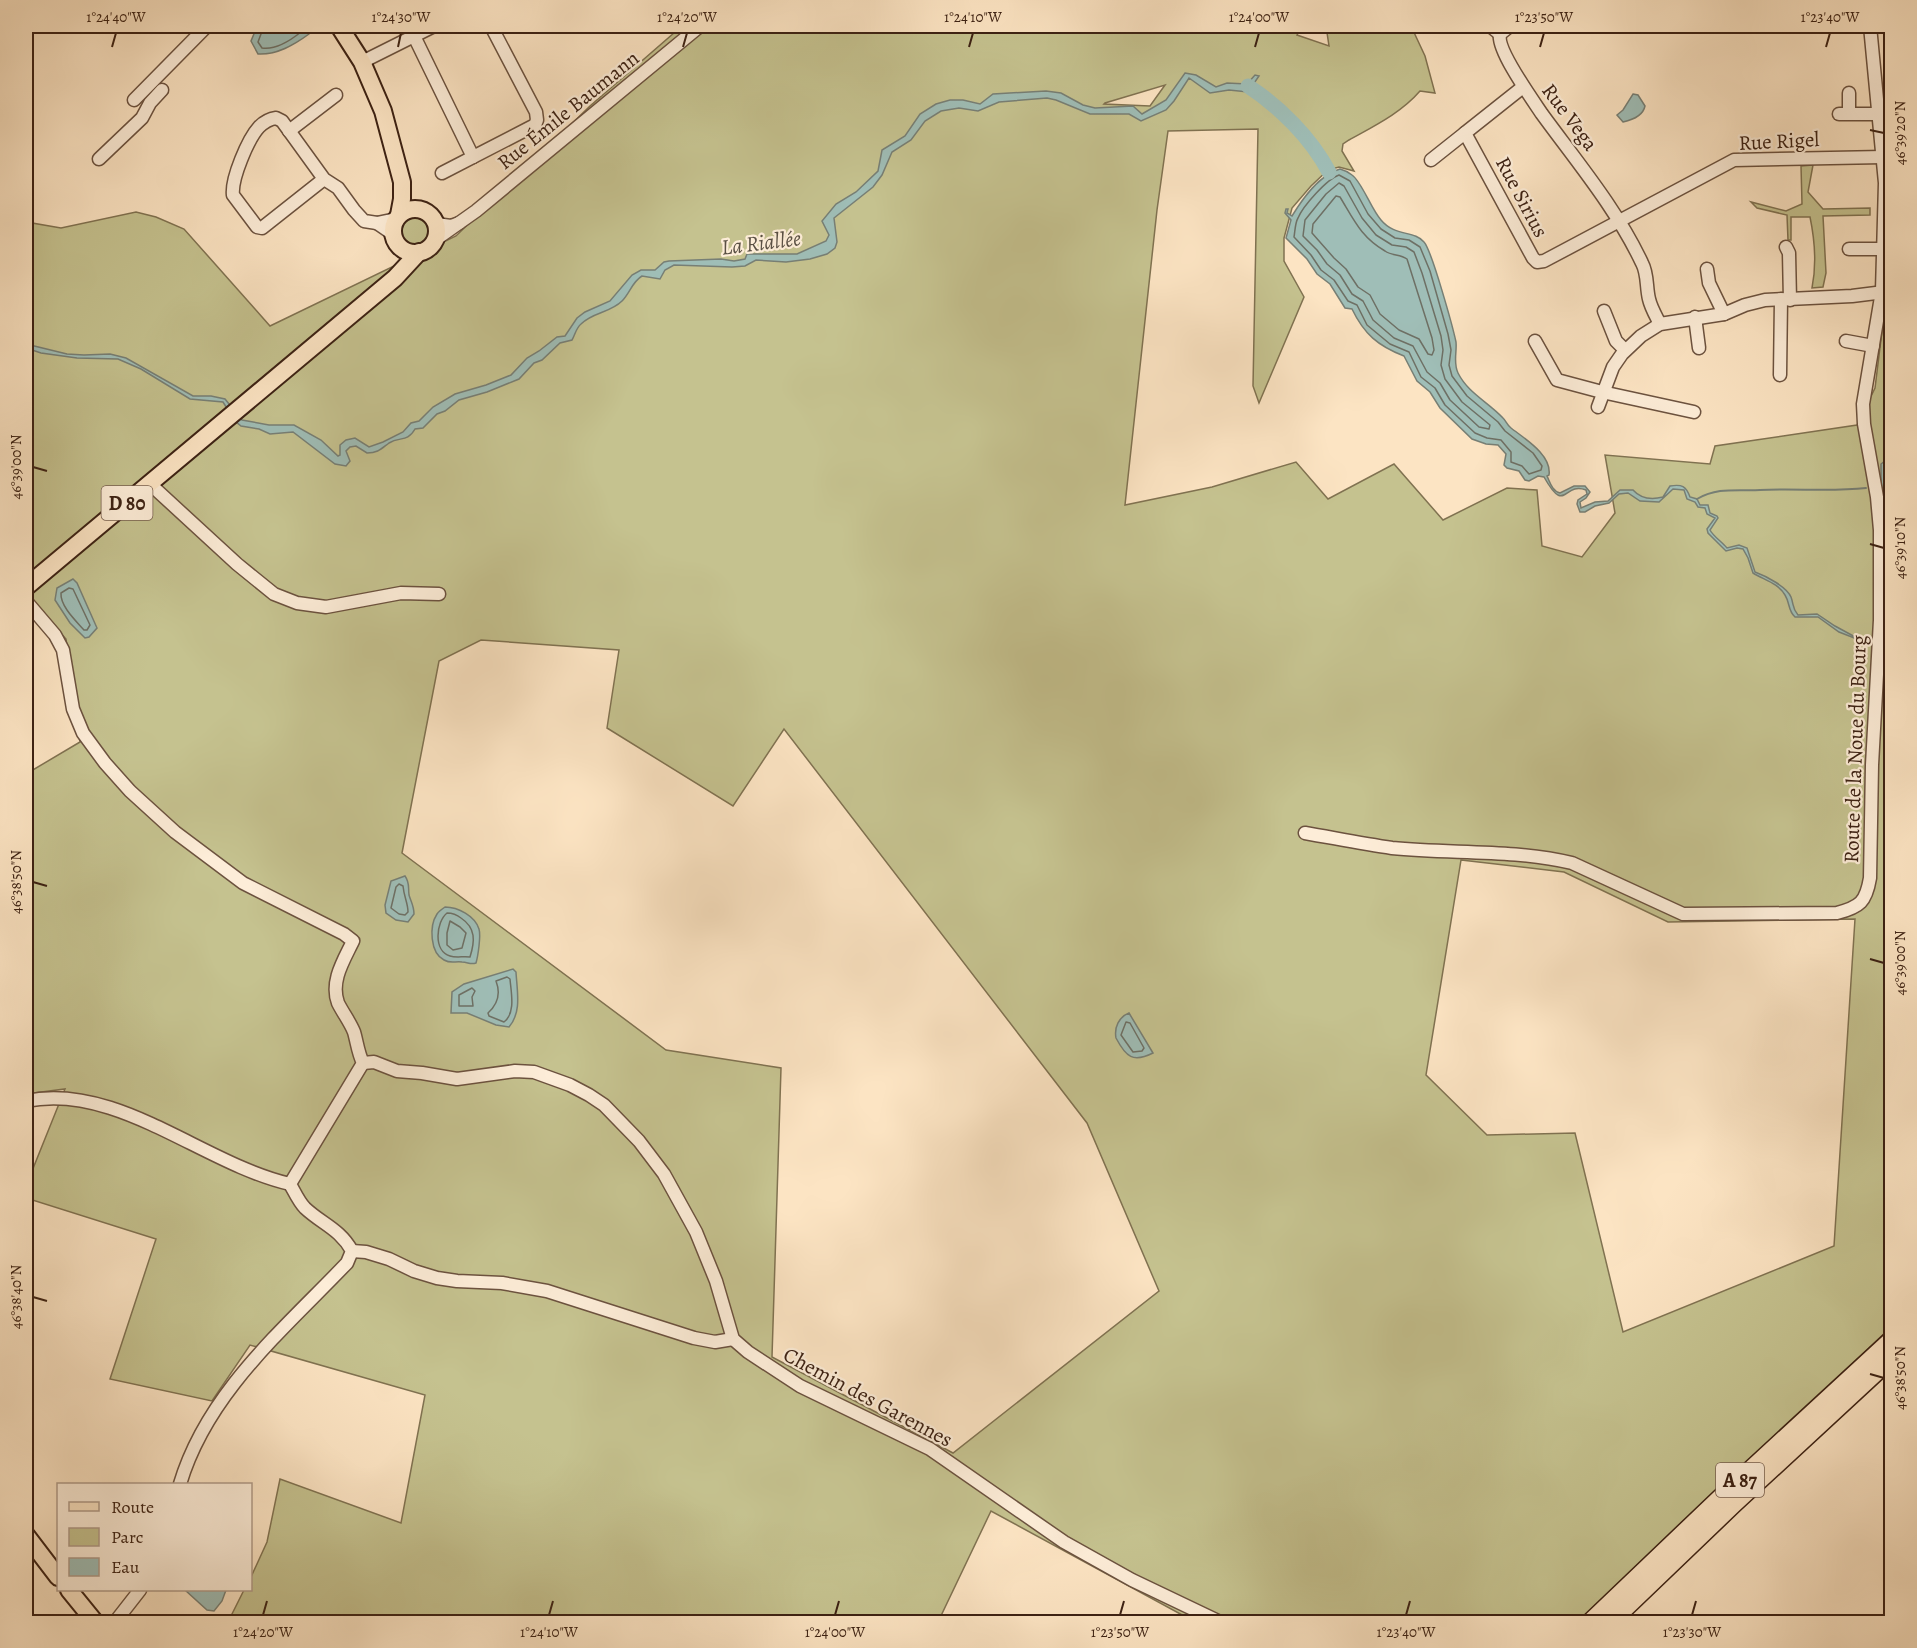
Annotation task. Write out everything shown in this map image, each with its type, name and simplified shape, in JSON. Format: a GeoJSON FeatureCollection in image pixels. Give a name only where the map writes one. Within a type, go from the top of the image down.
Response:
{"type":"FeatureCollection","features":[{"type":"Feature","properties":{"kind":"highway","name":"A 87"},"geometry":{"type":"LineString","coordinates":[[1591,1623],[1741,1479],[1892,1340]]}},
{"type":"Feature","properties":{"kind":"highway","name":"A 87"},"geometry":{"type":"LineString","coordinates":[[1610,1623],[1741,1496],[1892,1357]]}},
{"type":"Feature","properties":{"kind":"main road"},"geometry":{"type":"LineString","coordinates":[[344,30],[362,62],[383,111],[402,182],[402,199],[396,228],[400,253],[395,278]]}},
{"type":"Feature","properties":{"kind":"main road"},"geometry":{"type":"LineString","coordinates":[[396,228],[407,251],[425,250],[435,232],[428,213],[421,209],[402,182]]}},
{"type":"Feature","properties":{"kind":"main road"},"geometry":{"type":"LineString","coordinates":[[396,228],[409,209],[421,209]]}},
{"type":"Feature","properties":{"kind":"main road","name":"D 80"},"geometry":{"type":"LineString","coordinates":[[26,587],[395,278],[419,252]]}},
{"type":"Feature","properties":{"kind":"main road"},"geometry":{"type":"LineString","coordinates":[[26,1535],[57,1576]]}},
{"type":"Feature","properties":{"kind":"main road"},"geometry":{"type":"LineString","coordinates":[[70,1591],[95,1623]]}},
{"type":"Feature","properties":{"kind":"street"},"geometry":{"type":"LineString","coordinates":[[148,107],[136,98],[207,26]]}},
{"type":"Feature","properties":{"kind":"street"},"geometry":{"type":"LineString","coordinates":[[362,62],[434,26]]}},
{"type":"Feature","properties":{"kind":"street"},"geometry":{"type":"LineString","coordinates":[[442,173],[535,125],[537,120],[536,112],[491,26]]}},
{"type":"Feature","properties":{"kind":"street","name":"Rue Émile Baumann"},"geometry":{"type":"LineString","coordinates":[[435,232],[460,223],[608,104],[700,26]]}},
{"type":"Feature","properties":{"kind":"street"},"geometry":{"type":"LineString","coordinates":[[1495,30],[1510,26]]}},
{"type":"Feature","properties":{"kind":"street","name":"Route de la Noue du Bourg"},"geometry":{"type":"LineString","coordinates":[[1305,833],[1391,848],[1520,854],[1553,858],[1572,863],[1683,914],[1837,913],[1854,909],[1863,901],[1868,891],[1870,878],[1872,765],[1879,655],[1880,530],[1863,404],[1873,346],[1887,291],[1883,157],[1870,26]]}},
{"type":"Feature","properties":{"kind":"street","name":"Rue Vega"},"geometry":{"type":"LineString","coordinates":[[1495,30],[1523,87],[1588,174],[1619,221],[1642,263],[1649,299],[1660,324]]}},
{"type":"Feature","properties":{"kind":"street"},"geometry":{"type":"LineString","coordinates":[[414,36],[473,157]]}},
{"type":"Feature","properties":{"kind":"street"},"geometry":{"type":"LineString","coordinates":[[1431,160],[1523,87]]}},
{"type":"Feature","properties":{"kind":"street"},"geometry":{"type":"LineString","coordinates":[[99,159],[142,118],[162,90]]}},
{"type":"Feature","properties":{"kind":"street"},"geometry":{"type":"LineString","coordinates":[[1849,93],[1844,113],[1880,114]]}},
{"type":"Feature","properties":{"kind":"street"},"geometry":{"type":"LineString","coordinates":[[289,131],[336,95]]}},
{"type":"Feature","properties":{"kind":"street"},"geometry":{"type":"LineString","coordinates":[[324,179],[262,228],[257,227],[233,195],[234,179],[256,131],[268,120],[276,118],[282,121],[324,179],[338,188],[364,221],[396,228]]}},
{"type":"Feature","properties":{"kind":"street","name":"Rue Sirius"},"geometry":{"type":"LineString","coordinates":[[1465,133],[1533,258],[1538,262],[1544,261],[1619,221]]}},
{"type":"Feature","properties":{"kind":"street","name":"Rue Rigel"},"geometry":{"type":"LineString","coordinates":[[1619,221],[1734,160],[1883,157]]}},
{"type":"Feature","properties":{"kind":"street"},"geometry":{"type":"LineString","coordinates":[[1780,375],[1789,253],[1786,247]]}},
{"type":"Feature","properties":{"kind":"street"},"geometry":{"type":"LineString","coordinates":[[1849,249],[1884,249]]}},
{"type":"Feature","properties":{"kind":"street"},"geometry":{"type":"LineString","coordinates":[[1707,268],[1709,283],[1724,314]]}},
{"type":"Feature","properties":{"kind":"street"},"geometry":{"type":"LineString","coordinates":[[1598,407],[1612,368],[1625,350],[1660,324],[1724,314],[1765,300],[1852,296],[1887,291]]}},
{"type":"Feature","properties":{"kind":"street"},"geometry":{"type":"LineString","coordinates":[[1605,312],[1616,341],[1625,350]]}},
{"type":"Feature","properties":{"kind":"street"},"geometry":{"type":"LineString","coordinates":[[1695,317],[1699,348]]}},
{"type":"Feature","properties":{"kind":"street"},"geometry":{"type":"LineString","coordinates":[[1534,340],[1557,380],[1602,393],[1694,412]]}},
{"type":"Feature","properties":{"kind":"street"},"geometry":{"type":"LineString","coordinates":[[1846,341],[1873,346]]}},
{"type":"Feature","properties":{"kind":"street"},"geometry":{"type":"LineString","coordinates":[[150,484],[237,564],[274,594],[297,603],[326,607],[400,593],[439,594]]}},
{"type":"Feature","properties":{"kind":"street"},"geometry":{"type":"LineString","coordinates":[[26,602],[56,635],[63,650],[73,710],[83,733],[130,791],[175,832],[243,883],[344,934],[353,941],[336,979],[335,990],[338,1002],[354,1032],[363,1063]]}},
{"type":"Feature","properties":{"kind":"street"},"geometry":{"type":"LineString","coordinates":[[352,1251],[366,1252],[389,1259],[436,1278],[521,1285],[547,1291],[694,1338],[715,1342],[733,1339],[716,1281],[696,1232],[669,1184],[639,1141],[604,1105],[570,1085],[534,1072],[515,1071],[457,1079],[397,1071],[375,1062],[363,1063]]}},
{"type":"Feature","properties":{"kind":"street"},"geometry":{"type":"LineString","coordinates":[[290,1184],[363,1063]]}},
{"type":"Feature","properties":{"kind":"street"},"geometry":{"type":"LineString","coordinates":[[26,1101],[56,1098],[99,1104],[267,1178],[290,1184],[304,1208],[346,1240],[352,1251]]}},
{"type":"Feature","properties":{"kind":"street"},"geometry":{"type":"LineString","coordinates":[[181,1483],[193,1449],[211,1415],[255,1356],[347,1263],[352,1251]]}},
{"type":"Feature","properties":{"kind":"street","name":"Chemin des Garennes"},"geometry":{"type":"LineString","coordinates":[[733,1339],[800,1386],[930,1449],[1064,1542],[1131,1580],[1220,1623]]}},
{"type":"Feature","properties":{"kind":"street"},"geometry":{"type":"LineString","coordinates":[[115,1623],[139,1591]]}},
{"type":"Feature","properties":{"kind":"green space"},"geometry":{"type":"Polygon","coordinates":[[[682,26],[1302,26],[1297,35],[1329,46],[1326,26],[1411,26],[1425,56],[1435,93],[1420,91],[1396,112],[1343,144],[1342,151],[1354,171],[1339,167],[1328,170],[1292,208],[1284,238],[1284,261],[1304,297],[1259,403],[1253,386],[1258,129],[1168,131],[1157,210],[1125,505],[1212,487],[1296,462],[1328,499],[1394,464],[1443,520],[1507,488],[1537,490],[1542,546],[1582,557],[1615,513],[1605,455],[1710,464],[1715,446],[1857,425],[1875,388],[1891,258],[1891,1327],[1582,1622],[1195,1622],[991,1511],[938,1622],[228,1622],[244,1591],[252,1591],[252,1575],[267,1542],[280,1479],[401,1523],[425,1395],[250,1345],[212,1401],[110,1379],[156,1239],[26,1198],[26,1186],[65,1089],[26,1094],[26,774],[80,742],[66,639],[26,594],[26,222],[61,228],[136,212],[156,217],[184,229],[270,326],[456,236],[590,106],[682,26]],[[1165,85],[1104,104],[1150,106],[1165,85]],[[481,640],[439,661],[402,853],[666,1050],[781,1068],[772,1357],[953,1453],[1159,1291],[1087,1123],[784,729],[733,806],[607,728],[619,650],[481,640]],[[1461,860],[1426,1075],[1487,1135],[1575,1133],[1623,1332],[1834,1246],[1855,919],[1668,922],[1564,872],[1461,860]]]}},
{"type":"Feature","properties":{"kind":"green space"},"geometry":{"type":"Polygon","coordinates":[[[1813,165],[1808,192],[1823,209],[1870,208],[1870,215],[1823,216],[1826,273],[1823,287],[1812,288],[1815,252],[1810,217],[1791,217],[1791,240],[1788,240],[1787,215],[1757,208],[1751,202],[1786,211],[1802,204],[1801,166],[1813,165]]]}},
{"type":"Feature","properties":{"kind":"green space"},"geometry":{"type":"Polygon","coordinates":[[[415,213],[427,218],[432,230],[427,242],[415,247],[403,242],[398,230],[403,218],[415,213]]]}},
{"type":"Feature","properties":{"kind":"water"},"geometry":{"type":"Polygon","coordinates":[[[261,26],[308,26],[309,34],[285,48],[272,53],[258,54],[251,41],[256,29],[261,26]]]}},
{"type":"Feature","properties":{"kind":"water","name":"La Riallée"},"geometry":{"type":"Polygon","coordinates":[[[1185,73],[1196,75],[1216,87],[1227,83],[1247,84],[1255,75],[1259,76],[1248,92],[1229,90],[1210,93],[1189,78],[1166,110],[1141,121],[1129,114],[1090,114],[1047,98],[999,102],[978,111],[959,108],[941,111],[925,121],[911,140],[892,152],[882,175],[873,187],[834,218],[837,242],[835,248],[827,254],[786,262],[756,260],[745,266],[732,267],[674,265],[665,270],[660,279],[642,276],[622,301],[586,320],[578,327],[572,340],[560,343],[542,360],[534,363],[519,379],[459,400],[437,414],[423,428],[415,429],[406,438],[393,441],[377,451],[367,453],[356,446],[350,447],[346,451],[350,461],[346,466],[335,464],[293,432],[270,434],[259,429],[241,426],[223,402],[190,399],[141,369],[118,359],[77,358],[41,353],[26,348],[26,344],[67,354],[110,354],[126,358],[193,396],[225,399],[242,420],[269,425],[294,425],[321,440],[338,456],[340,445],[346,440],[355,438],[369,447],[383,442],[403,432],[411,423],[419,421],[433,407],[455,394],[511,375],[527,358],[557,337],[565,336],[577,318],[585,312],[610,301],[632,275],[641,270],[655,270],[664,262],[669,261],[721,259],[734,261],[745,259],[747,254],[797,254],[826,241],[829,235],[822,221],[836,204],[856,192],[878,171],[882,150],[905,136],[920,114],[936,104],[950,100],[963,100],[980,104],[993,94],[1046,91],[1061,93],[1083,105],[1095,108],[1133,106],[1142,114],[1166,100],[1185,73]]]}},
{"type":"Feature","properties":{"kind":"water"},"geometry":{"type":"Polygon","coordinates":[[[1633,94],[1638,95],[1645,106],[1644,109],[1637,117],[1623,122],[1617,115],[1633,94]]]}},
{"type":"Feature","properties":{"kind":"water"},"geometry":{"type":"Polygon","coordinates":[[[1340,169],[1356,178],[1377,215],[1386,225],[1420,238],[1424,242],[1437,274],[1454,334],[1458,373],[1473,392],[1542,454],[1549,468],[1547,476],[1555,490],[1560,493],[1574,486],[1585,486],[1590,492],[1580,502],[1581,508],[1595,502],[1608,501],[1620,490],[1633,490],[1643,497],[1654,498],[1663,497],[1670,486],[1683,487],[1690,497],[1697,499],[1700,505],[1708,505],[1710,513],[1717,516],[1710,530],[1713,534],[1727,548],[1739,545],[1747,548],[1755,572],[1770,579],[1789,593],[1798,615],[1817,614],[1857,638],[1867,639],[1867,643],[1839,632],[1818,617],[1795,617],[1782,591],[1753,573],[1743,549],[1726,551],[1708,533],[1707,529],[1715,518],[1707,514],[1705,508],[1698,507],[1695,502],[1687,499],[1684,490],[1673,489],[1659,502],[1640,501],[1628,493],[1619,494],[1609,503],[1580,512],[1578,500],[1587,494],[1586,490],[1578,488],[1561,496],[1551,488],[1544,477],[1538,476],[1529,481],[1525,480],[1519,471],[1504,465],[1506,454],[1498,445],[1472,439],[1440,408],[1430,392],[1417,381],[1404,356],[1379,343],[1367,332],[1352,309],[1345,308],[1330,284],[1317,274],[1307,259],[1286,238],[1291,220],[1285,213],[1286,209],[1288,209],[1287,213],[1292,216],[1318,182],[1340,169]]]}},
{"type":"Feature","properties":{"kind":"water"},"geometry":{"type":"Polygon","coordinates":[[[1891,456],[1891,497],[1883,496],[1881,464],[1891,456]]]}},
{"type":"Feature","properties":{"kind":"water"},"geometry":{"type":"Polygon","coordinates":[[[73,579],[77,583],[97,628],[85,638],[70,623],[55,600],[57,588],[73,579]]]}},
{"type":"Feature","properties":{"kind":"water"},"geometry":{"type":"Polygon","coordinates":[[[405,876],[414,911],[408,922],[396,920],[386,913],[385,905],[391,881],[405,876]]]}},
{"type":"Feature","properties":{"kind":"water"},"geometry":{"type":"Polygon","coordinates":[[[445,907],[465,913],[477,924],[480,936],[476,963],[449,962],[439,957],[436,952],[432,939],[434,919],[445,907]]]}},
{"type":"Feature","properties":{"kind":"water"},"geometry":{"type":"Polygon","coordinates":[[[513,969],[516,972],[518,1001],[516,1015],[509,1027],[496,1025],[467,1013],[451,1013],[452,992],[464,984],[513,969]]]}},
{"type":"Feature","properties":{"kind":"water"},"geometry":{"type":"Polygon","coordinates":[[[1129,1013],[1153,1053],[1135,1058],[1127,1054],[1120,1045],[1116,1038],[1117,1026],[1122,1017],[1129,1013]]]}},
{"type":"Feature","properties":{"kind":"water"},"geometry":{"type":"Polygon","coordinates":[[[186,1591],[226,1591],[222,1601],[214,1611],[207,1610],[186,1591]]]}},
{"type":"Feature","properties":{"kind":"waterway"},"geometry":{"type":"LineString","coordinates":[[1248,86],[1294,124],[1322,159],[1329,172]]}},
{"type":"Feature","properties":{"kind":"waterway"},"geometry":{"type":"LineString","coordinates":[[1697,499],[1727,490],[1866,488]]}}]}
